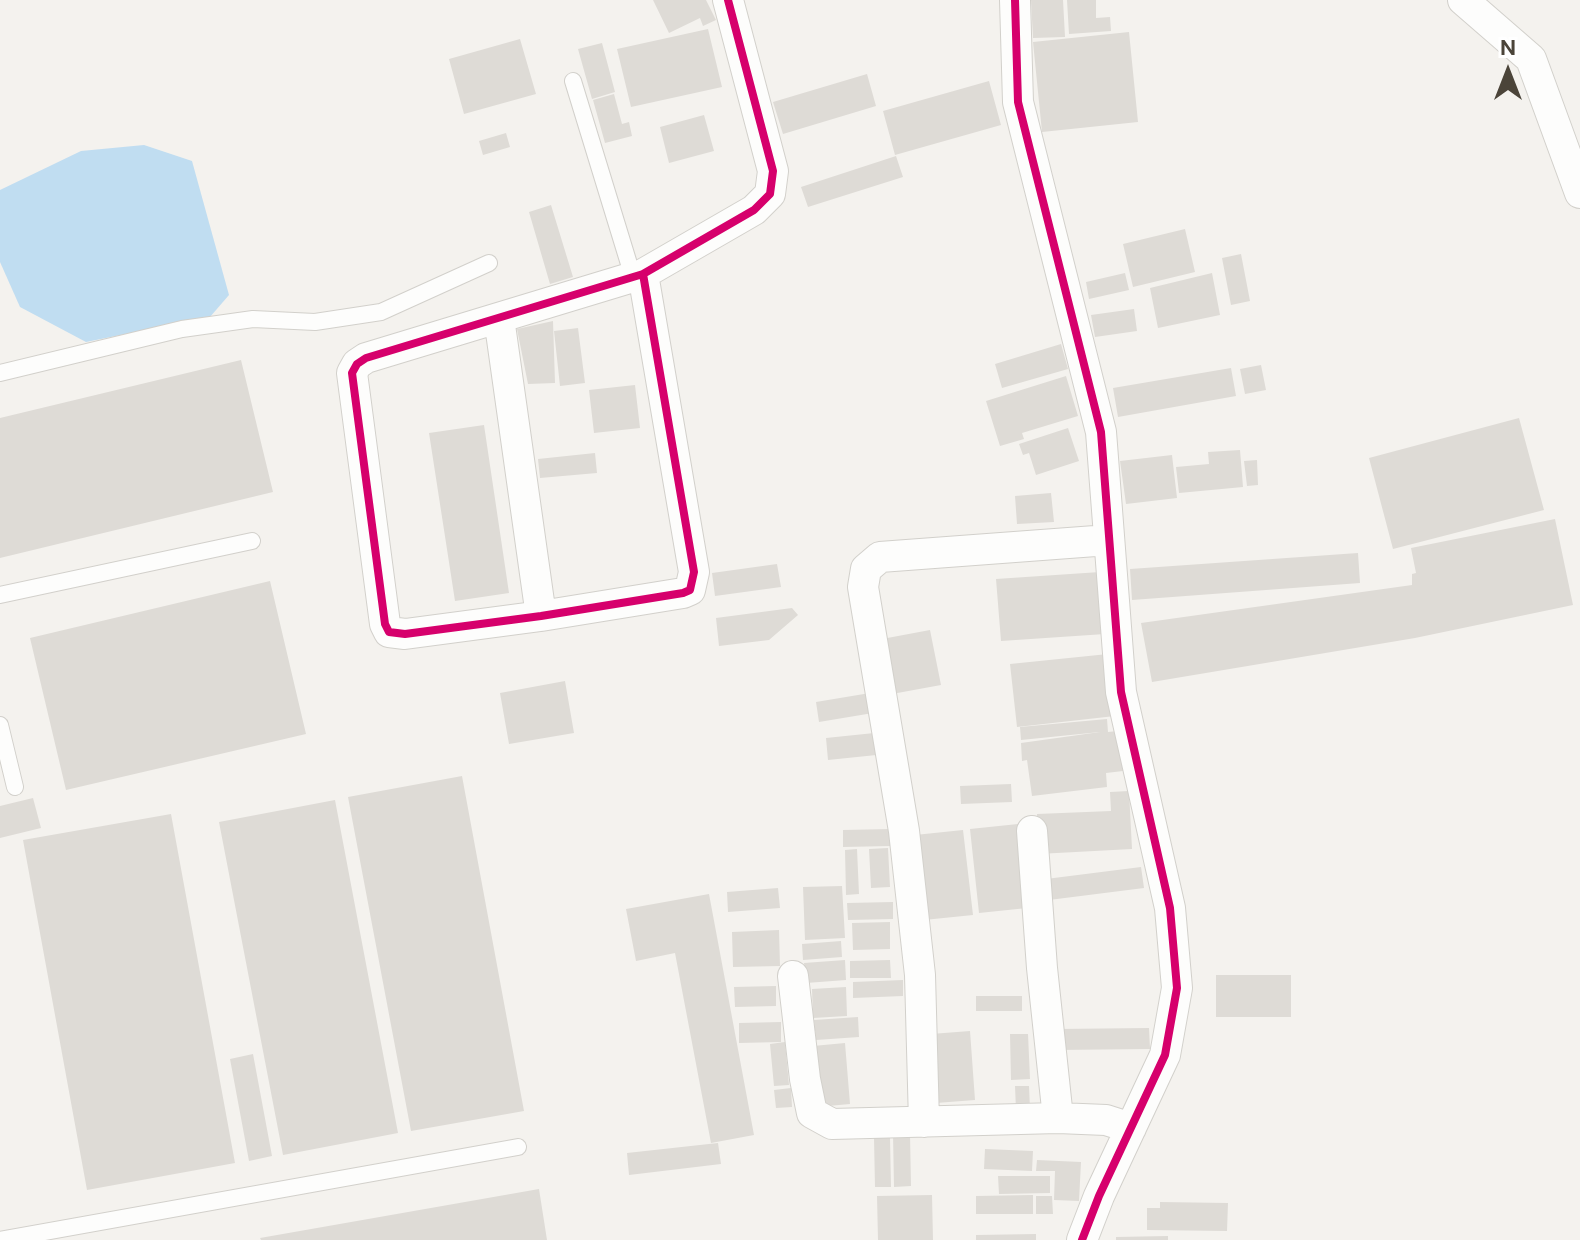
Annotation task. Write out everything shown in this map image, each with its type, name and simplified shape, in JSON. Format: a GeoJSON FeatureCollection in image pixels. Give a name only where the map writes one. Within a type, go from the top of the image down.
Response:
{"type":"FeatureCollection","features":[{"type":"Feature","properties":{"kind":"street"},"geometry":{"type":"LineString","coordinates":[[638,276],[694,572],[690,590],[541,616],[405,634],[389,632],[385,624],[352,373],[357,364],[366,358],[638,276],[754,210],[770,194],[773,171],[728,0]]}},
{"type":"Feature","properties":{"kind":"street"},"geometry":{"type":"LineString","coordinates":[[1015,0],[1018,102],[1101,432],[1121,692],[1170,908],[1177,988],[1165,1055],[1082,1240]]}},
{"type":"Feature","properties":{"kind":"street"},"geometry":{"type":"LineString","coordinates":[[1463,0],[1531,59],[1580,193]]}},
{"type":"Feature","properties":{"kind":"street"},"geometry":{"type":"LineString","coordinates":[[499,318],[541,616]]}},
{"type":"Feature","properties":{"kind":"street"},"geometry":{"type":"LineString","coordinates":[[924,1122],[920,975],[904,831],[863,587],[866,569],[880,557],[1109,540]]}},
{"type":"Feature","properties":{"kind":"street"},"geometry":{"type":"LineString","coordinates":[[1032,831],[1042,968],[1058,1118]]}},
{"type":"Feature","properties":{"kind":"street"},"geometry":{"type":"LineString","coordinates":[[793,976],[812,1113],[832,1124],[1058,1118],[1106,1120],[1131,1128]]}},
{"type":"Feature","properties":{"kind":"lane"},"geometry":{"type":"LineString","coordinates":[[573,81],[638,276]]}},
{"type":"Feature","properties":{"kind":"lane"},"geometry":{"type":"LineString","coordinates":[[0,373],[182,329],[253,319],[315,322],[381,312],[489,263]]}},
{"type":"Feature","properties":{"kind":"lane"},"geometry":{"type":"LineString","coordinates":[[0,595],[252,541]]}},
{"type":"Feature","properties":{"kind":"lane"},"geometry":{"type":"LineString","coordinates":[[0,725],[15,787]]}},
{"type":"Feature","properties":{"kind":"lane"},"geometry":{"type":"LineString","coordinates":[[0,1240],[518,1147]]}},
{"type":"Feature","properties":{"kind":"water"},"geometry":{"type":"Polygon","coordinates":[[[144,145],[192,161],[229,295],[210,317],[86,342],[20,307],[0,262],[0,190],[81,151],[144,145]]]}},
{"type":"Feature","properties":{"kind":"building"},"geometry":{"type":"Polygon","coordinates":[[[653,0],[706,0],[716,20],[703,26],[700,18],[669,33],[653,0]]]}},
{"type":"Feature","properties":{"kind":"building"},"geometry":{"type":"Polygon","coordinates":[[[1031,0],[1063,0],[1065,37],[1033,38],[1031,0]]]}},
{"type":"Feature","properties":{"kind":"building"},"geometry":{"type":"Polygon","coordinates":[[[1067,0],[1096,0],[1096,18],[1110,17],[1111,31],[1069,34],[1067,0]]]}},
{"type":"Feature","properties":{"kind":"building"},"geometry":{"type":"Polygon","coordinates":[[[708,29],[722,87],[631,107],[617,49],[708,29]]]}},
{"type":"Feature","properties":{"kind":"building"},"geometry":{"type":"Polygon","coordinates":[[[1129,32],[1138,122],[1042,132],[1033,42],[1129,32]]]}},
{"type":"Feature","properties":{"kind":"building"},"geometry":{"type":"Polygon","coordinates":[[[520,39],[536,94],[464,114],[449,59],[520,39]]]}},
{"type":"Feature","properties":{"kind":"building"},"geometry":{"type":"Polygon","coordinates":[[[602,43],[615,92],[592,99],[578,49],[602,43]]]}},
{"type":"Feature","properties":{"kind":"building"},"geometry":{"type":"Polygon","coordinates":[[[867,74],[876,106],[783,134],[773,102],[867,74]]]}},
{"type":"Feature","properties":{"kind":"building"},"geometry":{"type":"Polygon","coordinates":[[[989,81],[1001,125],[895,155],[883,111],[989,81]]]}},
{"type":"Feature","properties":{"kind":"building"},"geometry":{"type":"Polygon","coordinates":[[[614,94],[622,124],[629,122],[632,136],[605,143],[593,100],[614,94]]]}},
{"type":"Feature","properties":{"kind":"building"},"geometry":{"type":"Polygon","coordinates":[[[704,115],[714,151],[669,163],[660,127],[704,115]]]}},
{"type":"Feature","properties":{"kind":"building"},"geometry":{"type":"Polygon","coordinates":[[[506,133],[510,147],[483,155],[479,141],[506,133]]]}},
{"type":"Feature","properties":{"kind":"building"},"geometry":{"type":"Polygon","coordinates":[[[896,156],[903,177],[808,207],[801,187],[896,156]]]}},
{"type":"Feature","properties":{"kind":"building"},"geometry":{"type":"Polygon","coordinates":[[[551,205],[573,277],[550,284],[529,212],[551,205]]]}},
{"type":"Feature","properties":{"kind":"building"},"geometry":{"type":"Polygon","coordinates":[[[1185,229],[1195,272],[1133,287],[1123,244],[1185,229]]]}},
{"type":"Feature","properties":{"kind":"building"},"geometry":{"type":"Polygon","coordinates":[[[1241,254],[1250,301],[1231,305],[1222,258],[1241,254]]]}},
{"type":"Feature","properties":{"kind":"building"},"geometry":{"type":"Polygon","coordinates":[[[1125,273],[1129,290],[1089,299],[1086,282],[1125,273]]]}},
{"type":"Feature","properties":{"kind":"building"},"geometry":{"type":"Polygon","coordinates":[[[1212,273],[1220,315],[1158,328],[1150,288],[1212,273]]]}},
{"type":"Feature","properties":{"kind":"building"},"geometry":{"type":"Polygon","coordinates":[[[1134,309],[1137,331],[1095,337],[1091,315],[1134,309]]]}},
{"type":"Feature","properties":{"kind":"building"},"geometry":{"type":"Polygon","coordinates":[[[553,321],[555,383],[528,384],[517,329],[553,321]]]}},
{"type":"Feature","properties":{"kind":"building"},"geometry":{"type":"Polygon","coordinates":[[[578,328],[585,383],[560,386],[554,331],[578,328]]]}},
{"type":"Feature","properties":{"kind":"building"},"geometry":{"type":"Polygon","coordinates":[[[1061,344],[1068,369],[1002,388],[995,364],[1061,344]]]}},
{"type":"Feature","properties":{"kind":"building"},"geometry":{"type":"Polygon","coordinates":[[[241,360],[273,492],[0,558],[0,418],[241,360]]]}},
{"type":"Feature","properties":{"kind":"building"},"geometry":{"type":"Polygon","coordinates":[[[1261,365],[1266,390],[1245,394],[1240,369],[1261,365]]]}},
{"type":"Feature","properties":{"kind":"building"},"geometry":{"type":"Polygon","coordinates":[[[1231,368],[1236,396],[1118,417],[1113,388],[1231,368]]]}},
{"type":"Feature","properties":{"kind":"building"},"geometry":{"type":"Polygon","coordinates":[[[1066,376],[1078,416],[1022,433],[1024,439],[1000,446],[986,401],[1066,376]]]}},
{"type":"Feature","properties":{"kind":"building"},"geometry":{"type":"Polygon","coordinates":[[[635,385],[640,428],[594,433],[589,390],[635,385]]]}},
{"type":"Feature","properties":{"kind":"building"},"geometry":{"type":"Polygon","coordinates":[[[1519,418],[1544,510],[1393,549],[1369,458],[1519,418]]]}},
{"type":"Feature","properties":{"kind":"building"},"geometry":{"type":"Polygon","coordinates":[[[484,425],[509,593],[455,601],[429,433],[484,425]]]}},
{"type":"Feature","properties":{"kind":"building"},"geometry":{"type":"Polygon","coordinates":[[[1068,428],[1079,461],[1036,475],[1029,453],[1023,455],[1019,444],[1068,428]]]}},
{"type":"Feature","properties":{"kind":"building"},"geometry":{"type":"Polygon","coordinates":[[[1240,450],[1243,487],[1179,493],[1176,467],[1209,464],[1208,452],[1240,450]]]}},
{"type":"Feature","properties":{"kind":"building"},"geometry":{"type":"Polygon","coordinates":[[[595,453],[597,473],[540,478],[538,459],[595,453]]]}},
{"type":"Feature","properties":{"kind":"building"},"geometry":{"type":"Polygon","coordinates":[[[1172,455],[1177,498],[1126,504],[1120,461],[1172,455]]]}},
{"type":"Feature","properties":{"kind":"building"},"geometry":{"type":"Polygon","coordinates":[[[1257,460],[1258,485],[1247,486],[1244,461],[1257,460]]]}},
{"type":"Feature","properties":{"kind":"building"},"geometry":{"type":"Polygon","coordinates":[[[1051,493],[1054,522],[1017,524],[1015,496],[1051,493]]]}},
{"type":"Feature","properties":{"kind":"building"},"geometry":{"type":"Polygon","coordinates":[[[1555,519],[1573,605],[1415,638],[1152,682],[1141,623],[1412,585],[1412,574],[1416,573],[1411,548],[1555,519]]]}},
{"type":"Feature","properties":{"kind":"building"},"geometry":{"type":"Polygon","coordinates":[[[1358,553],[1360,583],[1132,600],[1130,569],[1358,553]]]}},
{"type":"Feature","properties":{"kind":"building"},"geometry":{"type":"Polygon","coordinates":[[[777,564],[781,587],[715,596],[712,573],[777,564]]]}},
{"type":"Feature","properties":{"kind":"building"},"geometry":{"type":"Polygon","coordinates":[[[1100,572],[1105,634],[1001,641],[996,579],[1100,572]]]}},
{"type":"Feature","properties":{"kind":"building"},"geometry":{"type":"Polygon","coordinates":[[[270,581],[306,734],[66,790],[30,638],[270,581]]]}},
{"type":"Feature","properties":{"kind":"building"},"geometry":{"type":"Polygon","coordinates":[[[792,608],[798,615],[769,640],[719,646],[716,618],[792,608]]]}},
{"type":"Feature","properties":{"kind":"building"},"geometry":{"type":"Polygon","coordinates":[[[930,630],[941,685],[892,694],[882,639],[930,630]]]}},
{"type":"Feature","properties":{"kind":"building"},"geometry":{"type":"Polygon","coordinates":[[[1108,654],[1115,716],[1017,727],[1010,664],[1108,654]]]}},
{"type":"Feature","properties":{"kind":"building"},"geometry":{"type":"Polygon","coordinates":[[[565,681],[574,733],[509,744],[500,693],[565,681]]]}},
{"type":"Feature","properties":{"kind":"building"},"geometry":{"type":"Polygon","coordinates":[[[870,693],[873,713],[819,722],[816,702],[870,693]]]}},
{"type":"Feature","properties":{"kind":"building"},"geometry":{"type":"Polygon","coordinates":[[[1107,719],[1108,732],[1118,731],[1123,771],[1106,773],[1107,787],[1032,796],[1027,760],[1022,761],[1021,743],[1100,732],[1021,740],[1020,727],[1107,719]]]}},
{"type":"Feature","properties":{"kind":"building"},"geometry":{"type":"Polygon","coordinates":[[[884,732],[886,754],[828,760],[826,738],[884,732]]]}},
{"type":"Feature","properties":{"kind":"building"},"geometry":{"type":"Polygon","coordinates":[[[462,776],[524,1111],[411,1131],[348,797],[462,776]]]}},
{"type":"Feature","properties":{"kind":"building"},"geometry":{"type":"Polygon","coordinates":[[[1011,784],[1012,802],[961,804],[960,786],[1011,784]]]}},
{"type":"Feature","properties":{"kind":"building"},"geometry":{"type":"Polygon","coordinates":[[[1129,791],[1132,849],[1038,854],[1037,814],[1111,811],[1110,792],[1129,791]]]}},
{"type":"Feature","properties":{"kind":"building"},"geometry":{"type":"Polygon","coordinates":[[[33,798],[41,828],[0,838],[0,806],[33,798]]]}},
{"type":"Feature","properties":{"kind":"building"},"geometry":{"type":"Polygon","coordinates":[[[335,800],[398,1133],[283,1155],[219,822],[335,800]]]}},
{"type":"Feature","properties":{"kind":"building"},"geometry":{"type":"Polygon","coordinates":[[[171,814],[235,1163],[87,1190],[23,840],[171,814]]]}},
{"type":"Feature","properties":{"kind":"building"},"geometry":{"type":"Polygon","coordinates":[[[1018,824],[1027,908],[979,913],[970,829],[1018,824]]]}},
{"type":"Feature","properties":{"kind":"building"},"geometry":{"type":"Polygon","coordinates":[[[891,829],[891,846],[843,847],[843,830],[891,829]]]}},
{"type":"Feature","properties":{"kind":"building"},"geometry":{"type":"Polygon","coordinates":[[[963,830],[973,915],[924,920],[915,835],[963,830]]]}},
{"type":"Feature","properties":{"kind":"building"},"geometry":{"type":"Polygon","coordinates":[[[888,848],[890,887],[871,888],[869,849],[888,848]]]}},
{"type":"Feature","properties":{"kind":"building"},"geometry":{"type":"Polygon","coordinates":[[[857,849],[859,894],[846,895],[845,850],[857,849]]]}},
{"type":"Feature","properties":{"kind":"building"},"geometry":{"type":"Polygon","coordinates":[[[1141,867],[1144,888],[1049,900],[1046,879],[1141,867]]]}},
{"type":"Feature","properties":{"kind":"building"},"geometry":{"type":"Polygon","coordinates":[[[842,886],[845,938],[805,940],[803,887],[842,886]]]}},
{"type":"Feature","properties":{"kind":"building"},"geometry":{"type":"Polygon","coordinates":[[[778,888],[780,908],[728,912],[727,892],[778,888]]]}},
{"type":"Feature","properties":{"kind":"building"},"geometry":{"type":"Polygon","coordinates":[[[709,894],[754,1135],[711,1143],[675,953],[636,961],[626,909],[709,894]]]}},
{"type":"Feature","properties":{"kind":"building"},"geometry":{"type":"Polygon","coordinates":[[[893,902],[893,919],[848,920],[847,903],[893,902]]]}},
{"type":"Feature","properties":{"kind":"building"},"geometry":{"type":"Polygon","coordinates":[[[890,922],[890,949],[853,950],[852,923],[890,922]]]}},
{"type":"Feature","properties":{"kind":"building"},"geometry":{"type":"Polygon","coordinates":[[[779,930],[780,966],[733,967],[732,932],[779,930]]]}},
{"type":"Feature","properties":{"kind":"building"},"geometry":{"type":"Polygon","coordinates":[[[841,941],[842,957],[803,960],[802,944],[841,941]]]}},
{"type":"Feature","properties":{"kind":"building"},"geometry":{"type":"Polygon","coordinates":[[[845,960],[846,980],[806,983],[804,963],[845,960]]]}},
{"type":"Feature","properties":{"kind":"building"},"geometry":{"type":"Polygon","coordinates":[[[890,960],[891,978],[850,978],[850,961],[890,960]]]}},
{"type":"Feature","properties":{"kind":"building"},"geometry":{"type":"Polygon","coordinates":[[[1216,975],[1291,975],[1291,1017],[1216,1017],[1216,975]]]}},
{"type":"Feature","properties":{"kind":"building"},"geometry":{"type":"Polygon","coordinates":[[[903,980],[903,996],[853,998],[853,982],[903,980]]]}},
{"type":"Feature","properties":{"kind":"building"},"geometry":{"type":"Polygon","coordinates":[[[776,986],[776,1006],[735,1007],[734,987],[776,986]]]}},
{"type":"Feature","properties":{"kind":"building"},"geometry":{"type":"Polygon","coordinates":[[[846,987],[847,1016],[813,1018],[812,989],[846,987]]]}},
{"type":"Feature","properties":{"kind":"building"},"geometry":{"type":"Polygon","coordinates":[[[976,996],[1022,996],[1022,1011],[976,1011],[976,996]]]}},
{"type":"Feature","properties":{"kind":"building"},"geometry":{"type":"Polygon","coordinates":[[[858,1017],[859,1037],[816,1040],[814,1020],[858,1017]]]}},
{"type":"Feature","properties":{"kind":"building"},"geometry":{"type":"Polygon","coordinates":[[[781,1022],[781,1042],[739,1043],[739,1023],[781,1022]]]}},
{"type":"Feature","properties":{"kind":"building"},"geometry":{"type":"Polygon","coordinates":[[[1149,1028],[1150,1049],[1057,1050],[1057,1029],[1149,1028]]]}},
{"type":"Feature","properties":{"kind":"building"},"geometry":{"type":"Polygon","coordinates":[[[970,1031],[975,1100],[936,1103],[931,1034],[970,1031]]]}},
{"type":"Feature","properties":{"kind":"building"},"geometry":{"type":"Polygon","coordinates":[[[1010,1034],[1028,1034],[1030,1079],[1011,1080],[1010,1034]]]}},
{"type":"Feature","properties":{"kind":"building"},"geometry":{"type":"Polygon","coordinates":[[[785,1042],[789,1085],[774,1086],[770,1044],[785,1042]]]}},
{"type":"Feature","properties":{"kind":"building"},"geometry":{"type":"Polygon","coordinates":[[[845,1043],[850,1104],[817,1107],[813,1046],[845,1043]]]}},
{"type":"Feature","properties":{"kind":"building"},"geometry":{"type":"Polygon","coordinates":[[[253,1054],[272,1156],[249,1161],[230,1059],[253,1054]]]}},
{"type":"Feature","properties":{"kind":"building"},"geometry":{"type":"Polygon","coordinates":[[[1015,1086],[1029,1086],[1030,1109],[1016,1110],[1015,1086]]]}},
{"type":"Feature","properties":{"kind":"building"},"geometry":{"type":"Polygon","coordinates":[[[791,1088],[792,1107],[776,1108],[774,1090],[791,1088]]]}},
{"type":"Feature","properties":{"kind":"building"},"geometry":{"type":"Polygon","coordinates":[[[893,1134],[910,1134],[911,1186],[894,1187],[893,1134]]]}},
{"type":"Feature","properties":{"kind":"building"},"geometry":{"type":"Polygon","coordinates":[[[874,1138],[890,1138],[891,1187],[875,1187],[874,1138]]]}},
{"type":"Feature","properties":{"kind":"building"},"geometry":{"type":"Polygon","coordinates":[[[718,1143],[721,1164],[629,1175],[627,1153],[718,1143]]]}},
{"type":"Feature","properties":{"kind":"building"},"geometry":{"type":"Polygon","coordinates":[[[985,1149],[1033,1151],[1032,1171],[984,1169],[985,1149]]]}},
{"type":"Feature","properties":{"kind":"building"},"geometry":{"type":"Polygon","coordinates":[[[1037,1160],[1081,1162],[1079,1201],[1054,1200],[1055,1171],[1036,1171],[1037,1160]]]}},
{"type":"Feature","properties":{"kind":"building"},"geometry":{"type":"Polygon","coordinates":[[[998,1176],[1050,1176],[1050,1193],[999,1194],[998,1176]]]}},
{"type":"Feature","properties":{"kind":"building"},"geometry":{"type":"Polygon","coordinates":[[[539,1189],[547,1240],[260,1238],[539,1189]]]}},
{"type":"Feature","properties":{"kind":"building"},"geometry":{"type":"Polygon","coordinates":[[[932,1195],[933,1240],[878,1240],[877,1196],[932,1195]]]}},
{"type":"Feature","properties":{"kind":"building"},"geometry":{"type":"Polygon","coordinates":[[[1033,1195],[1033,1214],[976,1214],[976,1196],[1033,1195]]]}},
{"type":"Feature","properties":{"kind":"building"},"geometry":{"type":"Polygon","coordinates":[[[1036,1196],[1052,1196],[1053,1214],[1036,1214],[1036,1196]]]}},
{"type":"Feature","properties":{"kind":"building"},"geometry":{"type":"Polygon","coordinates":[[[1160,1202],[1228,1203],[1227,1231],[1147,1230],[1147,1208],[1160,1208],[1160,1202]]]}},
{"type":"Feature","properties":{"kind":"building"},"geometry":{"type":"Polygon","coordinates":[[[1036,1234],[1036,1240],[976,1240],[976,1235],[1036,1234]]]}},
{"type":"Feature","properties":{"kind":"building"},"geometry":{"type":"Polygon","coordinates":[[[1168,1236],[1168,1240],[1116,1240],[1116,1237],[1168,1236]]]}},
{"type":"Feature","properties":{"kind":"cycle path"},"geometry":{"type":"LineString","coordinates":[[643,274],[694,572],[690,590],[541,616],[405,634],[389,632],[385,624],[352,373],[357,364],[366,358],[643,274],[754,210],[770,194],[773,171],[728,0]]}},
{"type":"Feature","properties":{"kind":"cycle path"},"geometry":{"type":"LineString","coordinates":[[1015,0],[1018,102],[1101,432],[1121,692],[1170,908],[1177,988],[1165,1055],[1099,1196],[1082,1240]]}}]}
